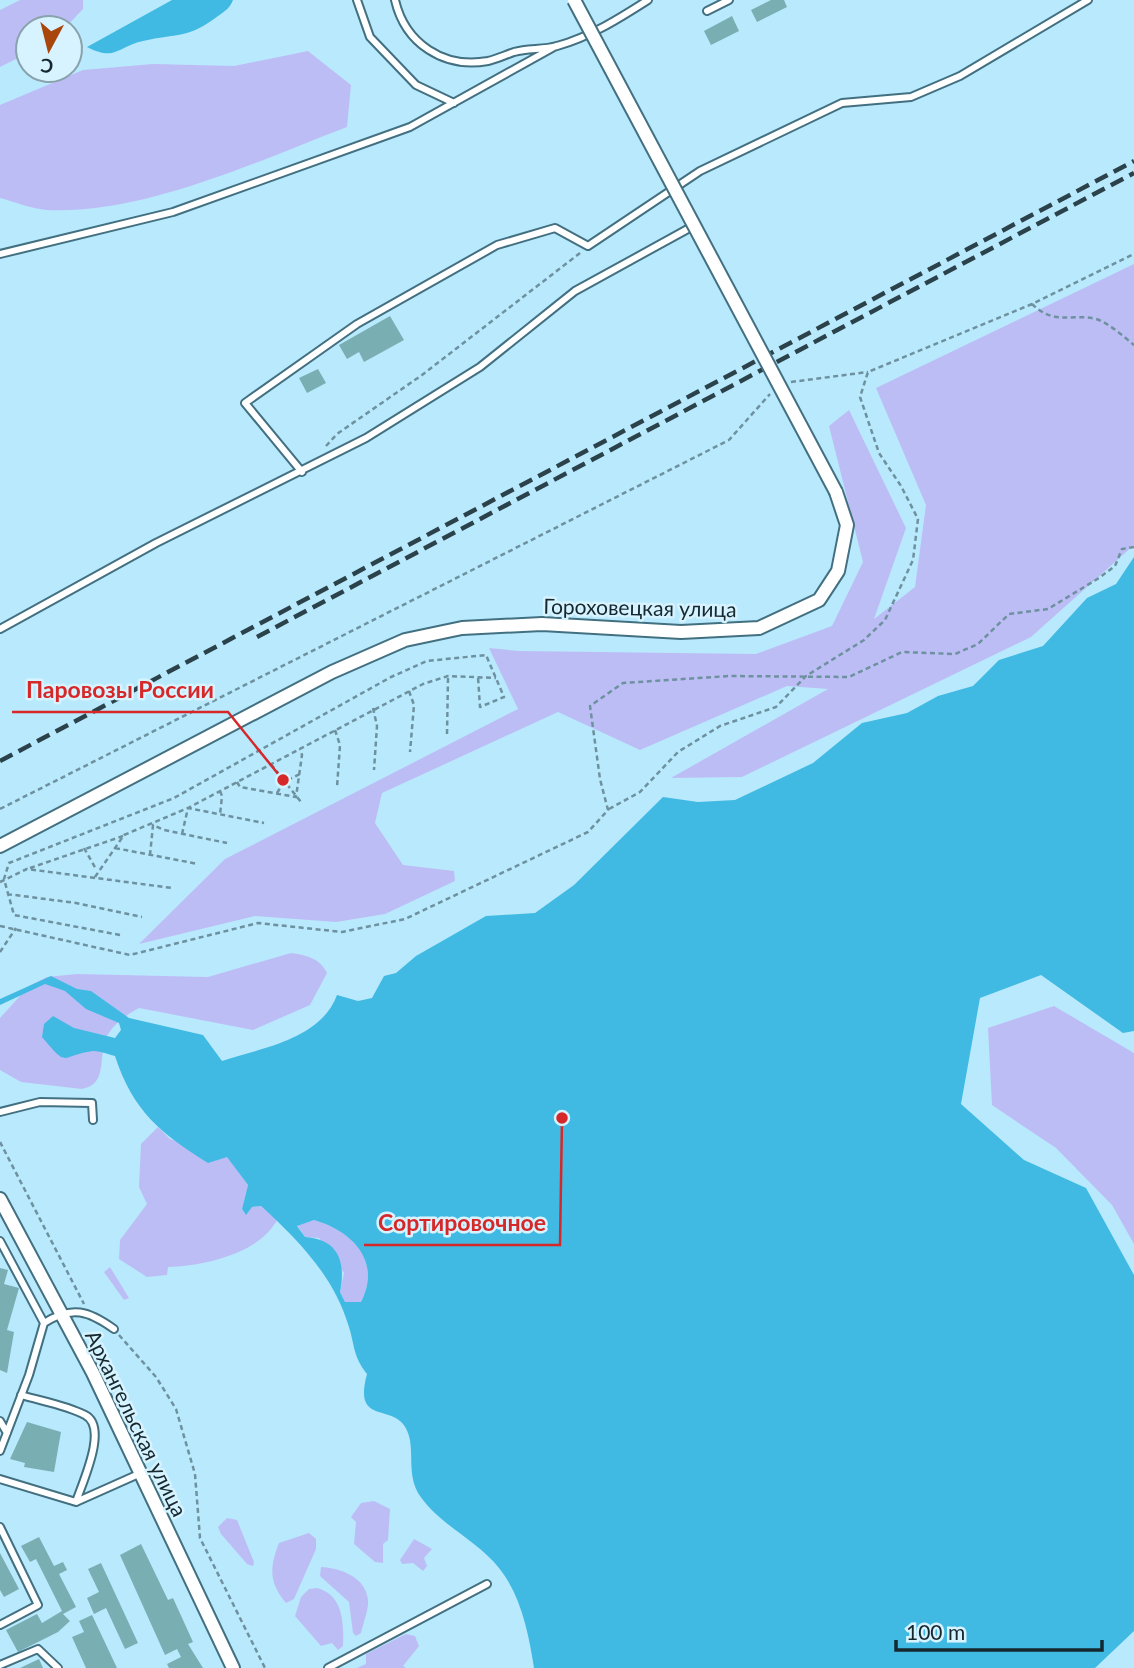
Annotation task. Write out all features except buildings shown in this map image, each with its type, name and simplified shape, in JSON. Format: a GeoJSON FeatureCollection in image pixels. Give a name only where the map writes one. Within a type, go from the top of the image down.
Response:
{"type":"FeatureCollection","features":[{"type":"Feature","properties":{"kind":"street","name":"Гороховецкая улица"},"geometry":{"type":"LineString","coordinates":[[0,846],[332,672],[405,640],[462,628],[542,624],[681,632],[759,628],[819,600],[838,571],[847,525],[836,492],[574,0]]}},
{"type":"Feature","properties":{"kind":"street","name":"Архангельская улица"},"geometry":{"type":"LineString","coordinates":[[0,1199],[141,1473],[233,1668]]}},
{"type":"Feature","properties":{"kind":"lane"},"geometry":{"type":"LineString","coordinates":[[357,0],[370,37],[416,85],[454,103]]}},
{"type":"Feature","properties":{"kind":"lane"},"geometry":{"type":"LineString","coordinates":[[395,0],[403,26],[429,52],[459,61],[487,61],[516,52],[555,47]]}},
{"type":"Feature","properties":{"kind":"lane"},"geometry":{"type":"LineString","coordinates":[[0,254],[173,212],[410,127],[555,47],[614,21],[648,0]]}},
{"type":"Feature","properties":{"kind":"lane"},"geometry":{"type":"LineString","coordinates":[[707,11],[729,0]]}},
{"type":"Feature","properties":{"kind":"lane"},"geometry":{"type":"LineString","coordinates":[[302,472],[245,403],[357,324],[497,245],[555,228],[588,246],[700,171],[842,103],[911,97],[948,81],[1088,0]]}},
{"type":"Feature","properties":{"kind":"lane"},"geometry":{"type":"LineString","coordinates":[[0,629],[156,543],[366,438],[480,367],[575,291],[695,225]]}},
{"type":"Feature","properties":{"kind":"lane"},"geometry":{"type":"LineString","coordinates":[[0,1112],[40,1102],[92,1103],[93,1120]]}},
{"type":"Feature","properties":{"kind":"lane"},"geometry":{"type":"LineString","coordinates":[[0,1241],[44,1323]]}},
{"type":"Feature","properties":{"kind":"lane"},"geometry":{"type":"LineString","coordinates":[[0,1451],[44,1323],[60,1313],[89,1313],[114,1329]]}},
{"type":"Feature","properties":{"kind":"lane"},"geometry":{"type":"LineString","coordinates":[[21,1395],[87,1415],[96,1427],[95,1443],[76,1502]]}},
{"type":"Feature","properties":{"kind":"lane"},"geometry":{"type":"LineString","coordinates":[[0,1421],[7,1433]]}},
{"type":"Feature","properties":{"kind":"lane"},"geometry":{"type":"LineString","coordinates":[[0,1479],[76,1502],[141,1473]]}},
{"type":"Feature","properties":{"kind":"lane"},"geometry":{"type":"LineString","coordinates":[[0,1527],[38,1605],[0,1625]]}},
{"type":"Feature","properties":{"kind":"lane"},"geometry":{"type":"LineString","coordinates":[[328,1668],[487,1584]]}},
{"type":"Feature","properties":{"kind":"lane"},"geometry":{"type":"LineString","coordinates":[[0,1665],[38,1649],[58,1668]]}},
{"type":"Feature","properties":{"kind":"path"},"geometry":{"type":"LineString","coordinates":[[319,453],[337,434],[422,375],[588,246]]}},
{"type":"Feature","properties":{"kind":"path"},"geometry":{"type":"LineString","coordinates":[[785,383],[869,372],[1032,304],[1134,254]]}},
{"type":"Feature","properties":{"kind":"path"},"geometry":{"type":"LineString","coordinates":[[1032,304],[1041,313],[1065,320],[1097,319],[1134,345]]}},
{"type":"Feature","properties":{"kind":"path"},"geometry":{"type":"LineString","coordinates":[[0,926],[130,955],[258,923],[342,932],[405,919],[589,832],[608,810],[639,792],[678,752],[720,726],[776,707],[806,676],[864,640],[885,620],[913,561],[918,519],[879,453],[860,397],[869,372]]}},
{"type":"Feature","properties":{"kind":"path"},"geometry":{"type":"LineString","coordinates":[[0,809],[729,440],[775,391]]}},
{"type":"Feature","properties":{"kind":"path"},"geometry":{"type":"LineString","coordinates":[[608,810],[600,779],[590,706],[623,683],[729,676],[849,677],[902,652],[955,654],[978,644],[1009,614],[1048,609],[1115,566],[1122,549],[1134,547]]}},
{"type":"Feature","properties":{"kind":"path"},"geometry":{"type":"LineString","coordinates":[[120,935],[14,915],[4,878],[9,863],[174,798],[391,677],[427,661],[486,655],[504,697],[483,707],[478,704],[478,677]]}},
{"type":"Feature","properties":{"kind":"path"},"geometry":{"type":"LineString","coordinates":[[447,676],[447,734]]}},
{"type":"Feature","properties":{"kind":"path"},"geometry":{"type":"LineString","coordinates":[[0,882],[4,878],[83,848],[153,825],[409,691],[447,676],[496,678]]}},
{"type":"Feature","properties":{"kind":"path"},"geometry":{"type":"LineString","coordinates":[[409,691],[414,705],[410,752]]}},
{"type":"Feature","properties":{"kind":"path"},"geometry":{"type":"LineString","coordinates":[[373,708],[377,726],[374,770]]}},
{"type":"Feature","properties":{"kind":"path"},"geometry":{"type":"LineString","coordinates":[[335,730],[340,745],[337,787]]}},
{"type":"Feature","properties":{"kind":"path"},"geometry":{"type":"LineString","coordinates":[[296,797],[300,749]]}},
{"type":"Feature","properties":{"kind":"path"},"geometry":{"type":"LineString","coordinates":[[271,764],[301,802]]}},
{"type":"Feature","properties":{"kind":"path"},"geometry":{"type":"LineString","coordinates":[[278,793],[284,782],[300,774]]}},
{"type":"Feature","properties":{"kind":"path"},"geometry":{"type":"LineString","coordinates":[[237,782],[240,786],[296,797]]}},
{"type":"Feature","properties":{"kind":"path"},"geometry":{"type":"LineString","coordinates":[[219,791],[222,796],[220,815]]}},
{"type":"Feature","properties":{"kind":"path"},"geometry":{"type":"LineString","coordinates":[[187,808],[264,823]]}},
{"type":"Feature","properties":{"kind":"path"},"geometry":{"type":"LineString","coordinates":[[181,834],[187,808]]}},
{"type":"Feature","properties":{"kind":"path"},"geometry":{"type":"LineString","coordinates":[[153,825],[181,834],[227,843]]}},
{"type":"Feature","properties":{"kind":"path"},"geometry":{"type":"LineString","coordinates":[[150,855],[153,825]]}},
{"type":"Feature","properties":{"kind":"path"},"geometry":{"type":"LineString","coordinates":[[95,877],[124,835]]}},
{"type":"Feature","properties":{"kind":"path"},"geometry":{"type":"LineString","coordinates":[[83,848],[97,871]]}},
{"type":"Feature","properties":{"kind":"path"},"geometry":{"type":"LineString","coordinates":[[115,848],[198,864]]}},
{"type":"Feature","properties":{"kind":"path"},"geometry":{"type":"LineString","coordinates":[[27,869],[172,888]]}},
{"type":"Feature","properties":{"kind":"path"},"geometry":{"type":"LineString","coordinates":[[7,894],[76,903],[142,917]]}},
{"type":"Feature","properties":{"kind":"path"},"geometry":{"type":"LineString","coordinates":[[0,952],[16,928]]}},
{"type":"Feature","properties":{"kind":"path"},"geometry":{"type":"LineString","coordinates":[[0,1142],[89,1313]]}},
{"type":"Feature","properties":{"kind":"path"},"geometry":{"type":"LineString","coordinates":[[114,1329],[156,1377],[176,1409],[195,1474],[200,1538],[265,1668]]}},
{"type":"Feature","properties":{"kind":"shaded area"},"geometry":{"type":"Polygon","coordinates":[[[20,0],[83,0],[83,9],[78,14],[14,14],[14,60],[0,67],[0,10],[20,0]]]}},
{"type":"Feature","properties":{"kind":"shaded area"},"geometry":{"type":"Polygon","coordinates":[[[172,0],[233,0],[223,13],[190,32],[135,43],[111,53],[87,47],[172,0]]]}},
{"type":"Feature","properties":{"kind":"shaded area"},"geometry":{"type":"Polygon","coordinates":[[[308,51],[351,85],[347,127],[238,170],[161,195],[122,204],[47,210],[0,198],[0,105],[50,84],[84,84],[84,70],[153,64],[234,66],[308,51]]]}},
{"type":"Feature","properties":{"kind":"shaded area"},"geometry":{"type":"Polygon","coordinates":[[[1134,264],[1134,545],[1031,637],[742,777],[671,778],[828,689],[787,686],[640,750],[558,712],[382,793],[375,823],[403,865],[454,871],[455,881],[385,914],[336,922],[255,916],[139,944],[225,859],[518,709],[489,648],[519,651],[756,654],[832,626],[863,562],[829,426],[849,410],[906,528],[874,619],[915,587],[926,505],[876,388],[1134,264]]]}},
{"type":"Feature","properties":{"kind":"shaded area"},"geometry":{"type":"Polygon","coordinates":[[[1134,557],[1134,1031],[1123,1033],[1041,975],[980,998],[961,1104],[1024,1160],[1086,1188],[1134,1275],[1134,1631],[1095,1668],[534,1668],[523,1616],[507,1579],[490,1558],[438,1516],[420,1496],[413,1480],[408,1433],[402,1423],[370,1408],[366,1402],[364,1391],[367,1374],[356,1355],[341,1306],[312,1259],[288,1231],[261,1206],[252,1207],[246,1215],[242,1209],[248,1185],[227,1157],[208,1163],[150,1119],[130,1092],[115,1056],[93,1051],[61,1057],[42,1037],[44,1024],[53,1016],[74,1028],[115,1038],[121,1030],[119,1023],[86,1009],[65,991],[45,984],[0,1005],[0,999],[51,976],[77,989],[91,991],[129,1018],[203,1035],[222,1061],[272,1046],[304,1032],[318,1022],[337,995],[358,1001],[372,998],[384,976],[396,973],[416,956],[486,916],[535,913],[574,885],[663,797],[698,802],[735,800],[813,763],[862,723],[907,713],[938,696],[973,686],[999,660],[1043,646],[1087,598],[1116,584],[1134,557]],[[314,1220],[297,1226],[305,1237],[326,1242],[333,1248],[341,1262],[340,1292],[345,1302],[361,1302],[367,1287],[365,1261],[351,1240],[328,1225],[314,1220]]]}},
{"type":"Feature","properties":{"kind":"shaded area"},"geometry":{"type":"Polygon","coordinates":[[[291,953],[316,961],[327,973],[310,1005],[253,1030],[139,1008],[112,1028],[106,1038],[99,1076],[90,1086],[82,1089],[21,1082],[0,1070],[0,1018],[29,986],[47,977],[77,974],[208,977],[291,953]]]}},
{"type":"Feature","properties":{"kind":"shaded area"},"geometry":{"type":"Polygon","coordinates":[[[1054,1006],[1134,1053],[1134,1244],[1112,1205],[1056,1148],[992,1105],[988,1028],[1054,1006]]]}},
{"type":"Feature","properties":{"kind":"shaded area"},"geometry":{"type":"Polygon","coordinates":[[[158,1127],[170,1139],[227,1156],[248,1185],[242,1209],[245,1214],[252,1207],[261,1206],[277,1220],[269,1232],[244,1250],[229,1256],[197,1264],[168,1267],[167,1275],[147,1277],[119,1259],[120,1240],[147,1204],[139,1187],[141,1144],[158,1127]]]}},
{"type":"Feature","properties":{"kind":"shaded area"},"geometry":{"type":"Polygon","coordinates":[[[314,1220],[340,1232],[360,1249],[368,1273],[367,1287],[361,1302],[345,1302],[340,1292],[344,1273],[319,1238],[305,1237],[297,1225],[314,1220]]]}},
{"type":"Feature","properties":{"kind":"shaded area"},"geometry":{"type":"Polygon","coordinates":[[[110,1267],[129,1298],[124,1300],[104,1272],[110,1267]]]}},
{"type":"Feature","properties":{"kind":"shaded area"},"geometry":{"type":"Polygon","coordinates":[[[374,1501],[390,1509],[388,1540],[383,1544],[383,1563],[375,1562],[354,1544],[356,1522],[351,1517],[361,1503],[374,1501]]]}},
{"type":"Feature","properties":{"kind":"shaded area"},"geometry":{"type":"Polygon","coordinates":[[[227,1518],[237,1520],[254,1562],[253,1566],[247,1564],[221,1534],[218,1527],[227,1518]]]}},
{"type":"Feature","properties":{"kind":"shaded area"},"geometry":{"type":"Polygon","coordinates":[[[309,1533],[316,1539],[316,1549],[294,1599],[286,1603],[276,1588],[272,1574],[276,1551],[279,1543],[309,1533]]]}},
{"type":"Feature","properties":{"kind":"shaded area"},"geometry":{"type":"Polygon","coordinates":[[[414,1539],[432,1549],[424,1558],[427,1566],[423,1571],[413,1563],[402,1564],[400,1560],[414,1539]]]}},
{"type":"Feature","properties":{"kind":"shaded area"},"geometry":{"type":"Polygon","coordinates":[[[321,1567],[351,1575],[366,1592],[367,1612],[361,1633],[356,1636],[353,1633],[349,1602],[320,1576],[321,1567]]]}},
{"type":"Feature","properties":{"kind":"shaded area"},"geometry":{"type":"Polygon","coordinates":[[[317,1588],[332,1597],[340,1611],[343,1646],[338,1650],[332,1643],[321,1646],[295,1616],[301,1597],[309,1589],[317,1588]]]}},
{"type":"Feature","properties":{"kind":"shaded area"},"geometry":{"type":"Polygon","coordinates":[[[406,1634],[415,1636],[419,1646],[403,1666],[406,1668],[357,1668],[366,1664],[366,1654],[406,1634]]]}},
{"type":"Feature","properties":{"kind":"railway"},"geometry":{"type":"LineString","coordinates":[[0,761],[1134,161]]}},
{"type":"Feature","properties":{"kind":"railway"},"geometry":{"type":"LineString","coordinates":[[257,637],[1134,173]]}},
{"type":"Feature","properties":{"kind":"place","name":"Паровозы России"},"geometry":{"type":"Point","coordinates":[283,780]}},
{"type":"Feature","properties":{"kind":"place","name":"Сортировочное"},"geometry":{"type":"Point","coordinates":[562,1118]}}]}
